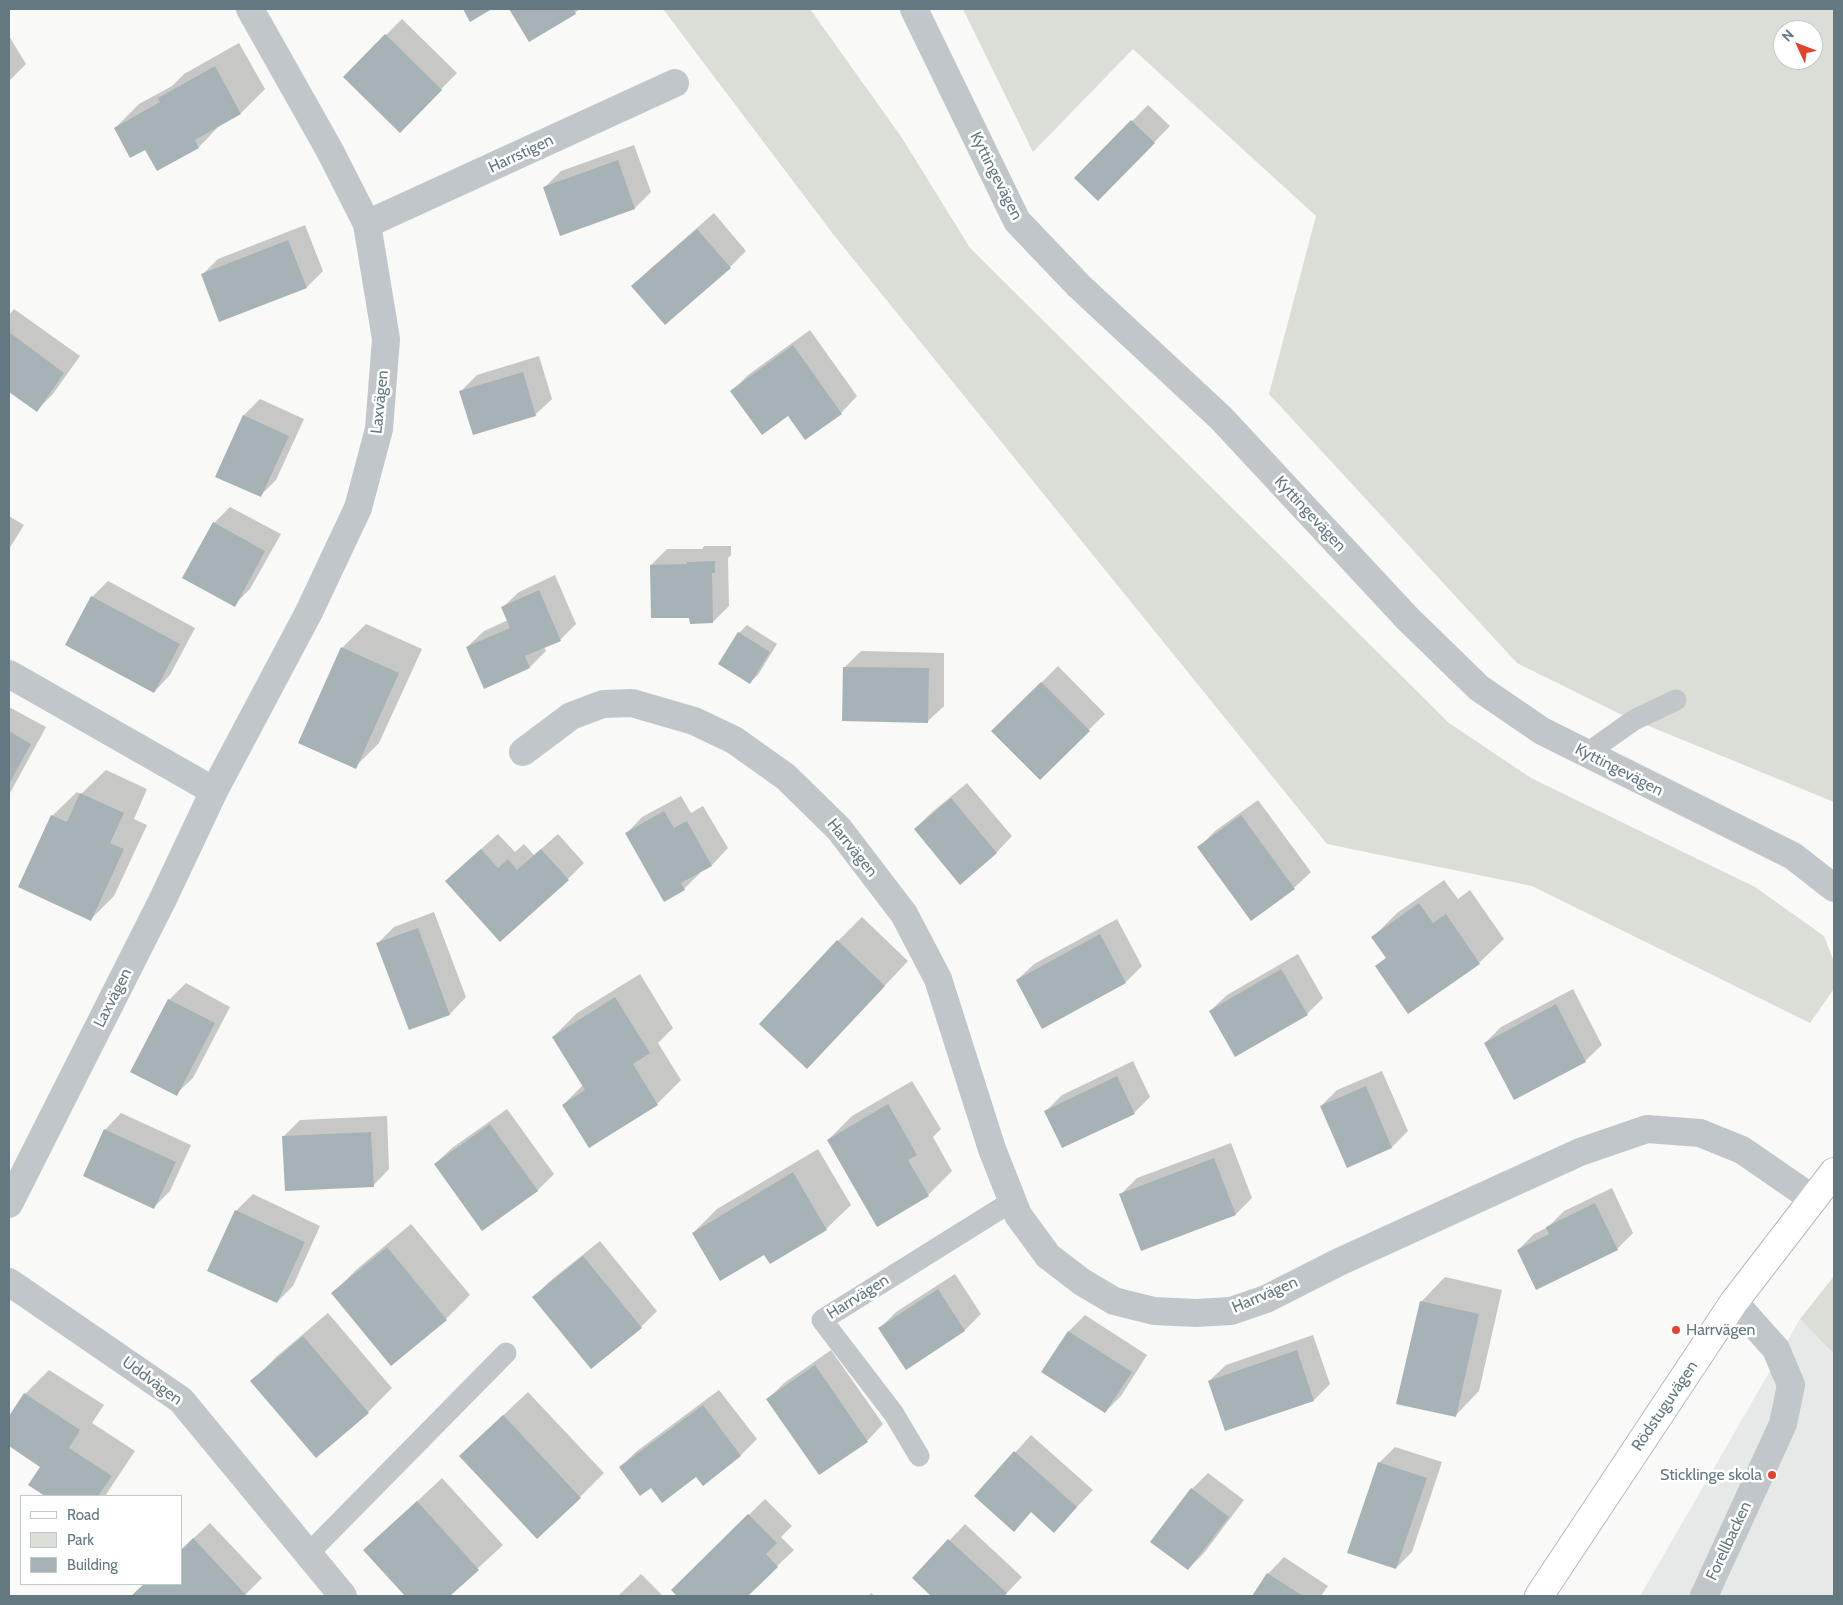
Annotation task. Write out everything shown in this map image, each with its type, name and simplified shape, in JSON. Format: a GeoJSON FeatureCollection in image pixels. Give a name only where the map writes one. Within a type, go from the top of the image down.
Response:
{"type":"FeatureCollection","features":[{"type":"Feature","properties":{"kind":"street","name":"Laxvägen"},"geometry":{"type":"LineString","coordinates":[[9,1204],[162,901],[214,791],[309,612],[358,508],[378,430],[386,339],[367,224],[330,151],[250,9]]}},
{"type":"Feature","properties":{"kind":"street","name":"Kyttingevägen"},"geometry":{"type":"LineString","coordinates":[[914,9],[1017,221],[1079,286],[1221,418],[1408,619],[1479,688],[1542,731],[1793,856],[1834,888]]}},
{"type":"Feature","properties":{"kind":"street","name":"Harrstigen"},"geometry":{"type":"LineString","coordinates":[[367,224],[675,83]]}},
{"type":"Feature","properties":{"kind":"street"},"geometry":{"type":"LineString","coordinates":[[9,674],[214,791]]}},
{"type":"Feature","properties":{"kind":"street","name":"Harrvägen"},"geometry":{"type":"LineString","coordinates":[[523,752],[571,716],[603,704],[632,704],[694,721],[734,740],[786,777],[839,829],[904,914],[938,979],[992,1149],[1018,1215],[1048,1256],[1082,1282],[1114,1301],[1154,1311],[1196,1314],[1231,1312],[1266,1298],[1339,1262],[1580,1152],[1647,1129],[1700,1133],[1742,1150],[1813,1199]]}},
{"type":"Feature","properties":{"kind":"street","name":"Rödstuguvägen"},"geometry":{"type":"LineString","coordinates":[[1539,1596],[1734,1302],[1834,1172]]}},
{"type":"Feature","properties":{"kind":"street","name":"Uddvägen"},"geometry":{"type":"LineString","coordinates":[[9,1282],[181,1400],[343,1596]]}},
{"type":"Feature","properties":{"kind":"street","name":"Forellbacken"},"geometry":{"type":"LineString","coordinates":[[1704,1596],[1783,1424],[1791,1385],[1776,1349],[1734,1302]]}},
{"type":"Feature","properties":{"kind":"lane"},"geometry":{"type":"LineString","coordinates":[[1586,754],[1634,720],[1676,700]]}},
{"type":"Feature","properties":{"kind":"lane","name":"Harrvägen"},"geometry":{"type":"LineString","coordinates":[[919,1456],[894,1414],[822,1320],[1012,1202]]}},
{"type":"Feature","properties":{"kind":"lane"},"geometry":{"type":"LineString","coordinates":[[309,1553],[506,1354]]}},
{"type":"Feature","properties":{"kind":"shaded area","name":"Sticklinge skola"},"geometry":{"type":"Polygon","coordinates":[[[1800,1319],[1834,1354],[1834,1596],[1640,1596],[1800,1319]]]}},
{"type":"Feature","properties":{"kind":"green space"},"geometry":{"type":"Polygon","coordinates":[[[663,9],[810,9],[902,138],[970,248],[1449,723],[1531,778],[1755,887],[1824,936],[1834,962],[1834,989],[1810,1023],[1532,886],[1327,844],[833,234],[663,9]]]}},
{"type":"Feature","properties":{"kind":"green space"},"geometry":{"type":"Polygon","coordinates":[[[963,9],[1834,9],[1834,802],[1622,715],[1517,663],[1269,394],[1316,216],[1133,49],[1033,152],[963,9]]]}},
{"type":"Feature","properties":{"kind":"green space"},"geometry":{"type":"Polygon","coordinates":[[[1834,1276],[1834,1354],[1800,1319],[1834,1276]]]}},
{"type":"Feature","properties":{"kind":"building"},"geometry":{"type":"Polygon","coordinates":[[[463,9],[492,9],[470,22],[463,9]]]}},
{"type":"Feature","properties":{"kind":"building"},"geometry":{"type":"Polygon","coordinates":[[[509,9],[573,9],[576,14],[529,42],[509,9]]]}},
{"type":"Feature","properties":{"kind":"building"},"geometry":{"type":"Polygon","coordinates":[[[385,34],[442,90],[400,133],[343,77],[385,34]]]}},
{"type":"Feature","properties":{"kind":"building"},"geometry":{"type":"Polygon","coordinates":[[[215,66],[241,114],[195,140],[199,148],[157,171],[145,150],[130,158],[114,128],[160,102],[158,98],[215,66]]]}},
{"type":"Feature","properties":{"kind":"building"},"geometry":{"type":"Polygon","coordinates":[[[1131,120],[1155,143],[1098,201],[1074,178],[1131,120]]]}},
{"type":"Feature","properties":{"kind":"building"},"geometry":{"type":"Polygon","coordinates":[[[618,160],[635,209],[560,236],[543,187],[618,160]]]}},
{"type":"Feature","properties":{"kind":"building"},"geometry":{"type":"Polygon","coordinates":[[[697,229],[731,268],[665,325],[631,286],[697,229]]]}},
{"type":"Feature","properties":{"kind":"building"},"geometry":{"type":"Polygon","coordinates":[[[288,240],[307,288],[219,322],[201,274],[288,240]]]}},
{"type":"Feature","properties":{"kind":"building"},"geometry":{"type":"Polygon","coordinates":[[[9,332],[64,373],[37,412],[9,392],[9,332]]]}},
{"type":"Feature","properties":{"kind":"building"},"geometry":{"type":"Polygon","coordinates":[[[793,345],[842,414],[805,440],[788,416],[762,435],[730,391],[793,345]]]}},
{"type":"Feature","properties":{"kind":"building"},"geometry":{"type":"Polygon","coordinates":[[[523,372],[536,416],[473,435],[459,391],[523,372]]]}},
{"type":"Feature","properties":{"kind":"building"},"geometry":{"type":"Polygon","coordinates":[[[243,415],[289,436],[261,497],[215,477],[243,415]]]}},
{"type":"Feature","properties":{"kind":"building"},"geometry":{"type":"Polygon","coordinates":[[[213,522],[265,551],[235,607],[182,578],[213,522]]]}},
{"type":"Feature","properties":{"kind":"building"},"geometry":{"type":"Polygon","coordinates":[[[715,561],[715,573],[712,573],[713,623],[690,624],[689,618],[651,618],[650,565],[715,561]]]}},
{"type":"Feature","properties":{"kind":"building"},"geometry":{"type":"Polygon","coordinates":[[[539,590],[561,641],[525,656],[530,668],[484,689],[466,647],[510,628],[501,607],[539,590]]]}},
{"type":"Feature","properties":{"kind":"building"},"geometry":{"type":"Polygon","coordinates":[[[91,596],[180,644],[154,693],[65,645],[91,596]]]}},
{"type":"Feature","properties":{"kind":"building"},"geometry":{"type":"Polygon","coordinates":[[[738,632],[770,652],[750,684],[718,664],[738,632]]]}},
{"type":"Feature","properties":{"kind":"building"},"geometry":{"type":"Polygon","coordinates":[[[341,647],[399,673],[356,769],[298,743],[341,647]]]}},
{"type":"Feature","properties":{"kind":"building"},"geometry":{"type":"Polygon","coordinates":[[[843,667],[929,668],[928,723],[842,721],[843,667]]]}},
{"type":"Feature","properties":{"kind":"building"},"geometry":{"type":"Polygon","coordinates":[[[1041,682],[1090,731],[1040,780],[991,731],[1041,682]]]}},
{"type":"Feature","properties":{"kind":"building"},"geometry":{"type":"Polygon","coordinates":[[[9,731],[31,744],[9,784],[9,731]]]}},
{"type":"Feature","properties":{"kind":"building"},"geometry":{"type":"Polygon","coordinates":[[[80,793],[124,813],[110,843],[124,849],[91,921],[18,887],[51,815],[67,822],[80,793]]]}},
{"type":"Feature","properties":{"kind":"building"},"geometry":{"type":"Polygon","coordinates":[[[951,798],[997,853],[960,885],[914,829],[951,798]]]}},
{"type":"Feature","properties":{"kind":"building"},"geometry":{"type":"Polygon","coordinates":[[[664,811],[674,828],[687,821],[712,866],[681,883],[685,890],[664,902],[625,833],[664,811]]]}},
{"type":"Feature","properties":{"kind":"building"},"geometry":{"type":"Polygon","coordinates":[[[1241,815],[1295,889],[1251,921],[1197,847],[1241,815]]]}},
{"type":"Feature","properties":{"kind":"building"},"geometry":{"type":"Polygon","coordinates":[[[481,849],[498,868],[508,859],[517,870],[541,849],[569,880],[500,942],[445,881],[481,849]]]}},
{"type":"Feature","properties":{"kind":"building"},"geometry":{"type":"Polygon","coordinates":[[[1419,903],[1433,923],[1446,914],[1480,964],[1408,1014],[1375,966],[1386,958],[1371,937],[1419,903]]]}},
{"type":"Feature","properties":{"kind":"building"},"geometry":{"type":"Polygon","coordinates":[[[418,928],[450,1015],[409,1030],[376,943],[418,928]]]}},
{"type":"Feature","properties":{"kind":"building"},"geometry":{"type":"Polygon","coordinates":[[[1100,934],[1126,983],[1042,1029],[1016,980],[1100,934]]]}},
{"type":"Feature","properties":{"kind":"building"},"geometry":{"type":"Polygon","coordinates":[[[837,940],[885,986],[807,1069],[759,1024],[837,940]]]}},
{"type":"Feature","properties":{"kind":"building"},"geometry":{"type":"Polygon","coordinates":[[[1281,969],[1308,1015],[1235,1057],[1209,1011],[1281,969]]]}},
{"type":"Feature","properties":{"kind":"building"},"geometry":{"type":"Polygon","coordinates":[[[615,997],[650,1053],[633,1064],[658,1105],[589,1148],[562,1105],[585,1090],[552,1037],[615,997]]]}},
{"type":"Feature","properties":{"kind":"building"},"geometry":{"type":"Polygon","coordinates":[[[168,999],[215,1023],[177,1096],[130,1072],[168,999]]]}},
{"type":"Feature","properties":{"kind":"building"},"geometry":{"type":"Polygon","coordinates":[[[1556,1004],[1586,1062],[1514,1100],[1484,1043],[1556,1004]]]}},
{"type":"Feature","properties":{"kind":"building"},"geometry":{"type":"Polygon","coordinates":[[[1117,1076],[1135,1114],[1062,1148],[1044,1111],[1117,1076]]]}},
{"type":"Feature","properties":{"kind":"building"},"geometry":{"type":"Polygon","coordinates":[[[1366,1086],[1392,1148],[1347,1168],[1320,1106],[1366,1086]]]}},
{"type":"Feature","properties":{"kind":"building"},"geometry":{"type":"Polygon","coordinates":[[[888,1104],[917,1155],[908,1160],[929,1196],[877,1227],[827,1140],[888,1104]]]}},
{"type":"Feature","properties":{"kind":"building"},"geometry":{"type":"Polygon","coordinates":[[[490,1124],[538,1191],[482,1231],[434,1164],[490,1124]]]}},
{"type":"Feature","properties":{"kind":"building"},"geometry":{"type":"Polygon","coordinates":[[[104,1129],[176,1162],[154,1209],[83,1176],[104,1129]]]}},
{"type":"Feature","properties":{"kind":"building"},"geometry":{"type":"Polygon","coordinates":[[[371,1132],[374,1187],[285,1191],[282,1136],[371,1132]]]}},
{"type":"Feature","properties":{"kind":"building"},"geometry":{"type":"Polygon","coordinates":[[[1214,1158],[1236,1215],[1141,1251],[1119,1194],[1214,1158]]]}},
{"type":"Feature","properties":{"kind":"building"},"geometry":{"type":"Polygon","coordinates":[[[793,1172],[827,1230],[770,1264],[764,1255],[720,1281],[692,1233],[793,1172]]]}},
{"type":"Feature","properties":{"kind":"building"},"geometry":{"type":"Polygon","coordinates":[[[1595,1203],[1618,1250],[1536,1290],[1517,1250],[1549,1234],[1546,1227],[1595,1203]]]}},
{"type":"Feature","properties":{"kind":"building"},"geometry":{"type":"Polygon","coordinates":[[[235,1210],[305,1242],[277,1303],[207,1271],[235,1210]]]}},
{"type":"Feature","properties":{"kind":"building"},"geometry":{"type":"Polygon","coordinates":[[[387,1247],[447,1320],[391,1366],[331,1293],[387,1247]]]}},
{"type":"Feature","properties":{"kind":"building"},"geometry":{"type":"Polygon","coordinates":[[[583,1256],[642,1328],[591,1369],[532,1297],[583,1256]]]}},
{"type":"Feature","properties":{"kind":"building"},"geometry":{"type":"Polygon","coordinates":[[[938,1289],[965,1331],[906,1370],[878,1328],[938,1289]]]}},
{"type":"Feature","properties":{"kind":"building"},"geometry":{"type":"Polygon","coordinates":[[[1420,1301],[1479,1314],[1456,1417],[1396,1404],[1420,1301]]]}},
{"type":"Feature","properties":{"kind":"building"},"geometry":{"type":"Polygon","coordinates":[[[1068,1331],[1132,1372],[1105,1413],[1041,1372],[1068,1331]]]}},
{"type":"Feature","properties":{"kind":"building"},"geometry":{"type":"Polygon","coordinates":[[[303,1336],[369,1413],[316,1458],[250,1381],[303,1336]]]}},
{"type":"Feature","properties":{"kind":"building"},"geometry":{"type":"Polygon","coordinates":[[[1297,1350],[1314,1401],[1225,1431],[1208,1381],[1297,1350]]]}},
{"type":"Feature","properties":{"kind":"building"},"geometry":{"type":"Polygon","coordinates":[[[815,1365],[868,1442],[819,1475],[766,1399],[815,1365]]]}},
{"type":"Feature","properties":{"kind":"building"},"geometry":{"type":"Polygon","coordinates":[[[24,1393],[80,1430],[69,1448],[112,1476],[99,1495],[43,1495],[28,1485],[40,1467],[9,1446],[9,1416],[24,1393]]]}},
{"type":"Feature","properties":{"kind":"building"},"geometry":{"type":"Polygon","coordinates":[[[703,1405],[741,1456],[703,1486],[696,1477],[662,1503],[651,1488],[640,1496],[619,1467],[703,1405]]]}},
{"type":"Feature","properties":{"kind":"building"},"geometry":{"type":"Polygon","coordinates":[[[503,1415],[581,1498],[537,1539],[459,1456],[503,1415]]]}},
{"type":"Feature","properties":{"kind":"building"},"geometry":{"type":"Polygon","coordinates":[[[1014,1451],[1077,1507],[1054,1533],[1031,1512],[1014,1532],[974,1496],[1014,1451]]]}},
{"type":"Feature","properties":{"kind":"building"},"geometry":{"type":"Polygon","coordinates":[[[1378,1462],[1427,1478],[1396,1569],[1347,1553],[1378,1462]]]}},
{"type":"Feature","properties":{"kind":"building"},"geometry":{"type":"Polygon","coordinates":[[[1191,1488],[1229,1517],[1188,1570],[1150,1542],[1191,1488]]]}},
{"type":"Feature","properties":{"kind":"building"},"geometry":{"type":"Polygon","coordinates":[[[417,1501],[479,1570],[450,1596],[405,1596],[363,1550],[417,1501]]]}},
{"type":"Feature","properties":{"kind":"building"},"geometry":{"type":"Polygon","coordinates":[[[748,1514],[777,1543],[766,1554],[778,1567],[748,1596],[677,1596],[671,1590],[748,1514]]]}},
{"type":"Feature","properties":{"kind":"building"},"geometry":{"type":"Polygon","coordinates":[[[193,1538],[247,1596],[131,1596],[143,1585],[182,1585],[182,1549],[193,1538]]]}},
{"type":"Feature","properties":{"kind":"building"},"geometry":{"type":"Polygon","coordinates":[[[948,1539],[1007,1593],[1004,1596],[931,1596],[912,1578],[948,1539]]]}},
{"type":"Feature","properties":{"kind":"building"},"geometry":{"type":"Polygon","coordinates":[[[1267,1573],[1303,1596],[1252,1596],[1267,1573]]]}},
{"type":"Feature","properties":{"kind":"place","name":"Harrvägen"},"geometry":{"type":"Point","coordinates":[1676,1330]}},
{"type":"Feature","properties":{"kind":"place","name":"Sticklinge skola"},"geometry":{"type":"Point","coordinates":[1772,1475]}}]}
